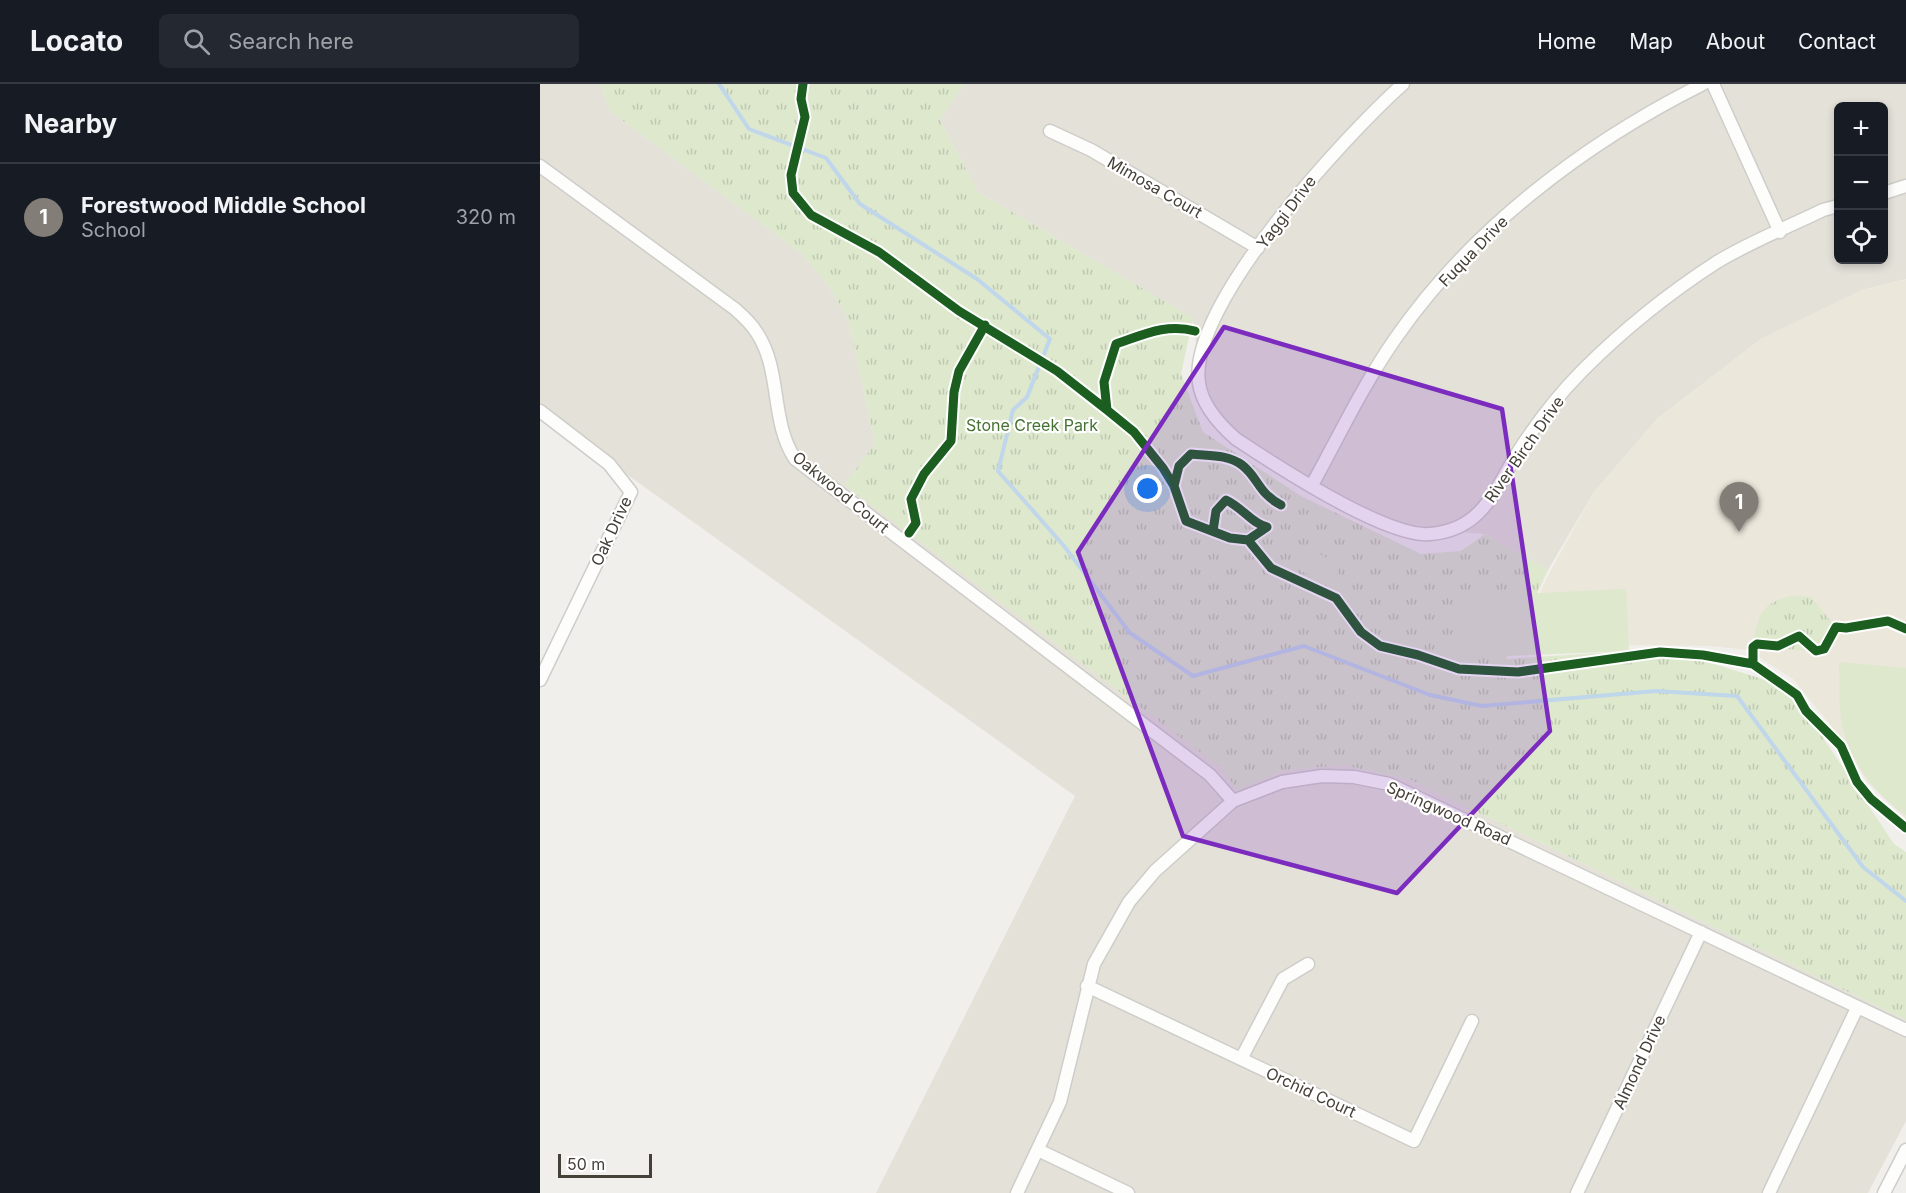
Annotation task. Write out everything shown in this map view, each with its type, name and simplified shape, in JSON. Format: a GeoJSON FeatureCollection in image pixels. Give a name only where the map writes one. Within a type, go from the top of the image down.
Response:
{"type":"FeatureCollection","features":[{"type":"Feature","properties":{"kind":"street","name":"Yaggi Drive"},"geometry":{"type":"LineString","coordinates":[[1199,361],[1204,339],[1223,302],[1258,248],[1322,165],[1350,134],[1403,84]]}},
{"type":"Feature","properties":{"kind":"street","name":"Fuqua Drive"},"geometry":{"type":"LineString","coordinates":[[1312,485],[1356,403],[1395,339],[1439,285],[1488,233],[1533,193],[1613,134],[1703,84]]}},
{"type":"Feature","properties":{"kind":"street"},"geometry":{"type":"LineString","coordinates":[[1713,84],[1780,232]]}},
{"type":"Feature","properties":{"kind":"street","name":"Mimosa Court"},"geometry":{"type":"LineString","coordinates":[[1050,131],[1091,150],[1258,248]]}},
{"type":"Feature","properties":{"kind":"street","name":"Oakwood Court"},"geometry":{"type":"LineString","coordinates":[[540,166],[735,309],[758,333],[768,357],[783,438],[795,459],[1210,775],[1233,801]]}},
{"type":"Feature","properties":{"kind":"street"},"geometry":{"type":"LineString","coordinates":[[1888,192],[1906,186]]}},
{"type":"Feature","properties":{"kind":"street","name":"River Birch Drive"},"geometry":{"type":"LineString","coordinates":[[1199,361],[1202,393],[1220,425],[1246,446],[1312,485],[1391,527],[1409,534],[1430,534],[1466,524],[1494,496],[1519,452],[1582,371],[1636,321],[1718,262],[1823,210],[1834,207]]}},
{"type":"Feature","properties":{"kind":"street","name":"Oak Drive"},"geometry":{"type":"LineString","coordinates":[[540,411],[609,464],[631,492],[540,680]]}},
{"type":"Feature","properties":{"kind":"street","name":"Springwood Road"},"geometry":{"type":"LineString","coordinates":[[1017,1193],[1060,1102],[1087,986],[1102,947],[1129,902],[1155,871],[1233,801],[1282,782],[1322,777],[1354,777],[1389,784],[1906,1030]]}},
{"type":"Feature","properties":{"kind":"street","name":"Almond Drive"},"geometry":{"type":"LineString","coordinates":[[1577,1193],[1701,932]]}},
{"type":"Feature","properties":{"kind":"street"},"geometry":{"type":"LineString","coordinates":[[1241,1059],[1283,979],[1308,964]]}},
{"type":"Feature","properties":{"kind":"street","name":"Orchid Court"},"geometry":{"type":"LineString","coordinates":[[1087,986],[1414,1141],[1472,1021]]}},
{"type":"Feature","properties":{"kind":"street"},"geometry":{"type":"LineString","coordinates":[[1769,1193],[1857,1008]]}},
{"type":"Feature","properties":{"kind":"street"},"geometry":{"type":"LineString","coordinates":[[1038,1150],[1128,1193]]}},
{"type":"Feature","properties":{"kind":"street"},"geometry":{"type":"LineString","coordinates":[[1884,1193],[1906,1150]]}},
{"type":"Feature","properties":{"kind":"highlighted area"},"geometry":{"type":"Polygon","coordinates":[[[1224,327],[1502,409],[1550,731],[1397,893],[1183,836],[1078,552],[1224,327]]]}},
{"type":"Feature","properties":{"kind":"shaded area"},"geometry":{"type":"Polygon","coordinates":[[[540,84],[600,84],[610,111],[801,253],[828,285],[848,318],[875,444],[845,484],[1221,767],[1237,788],[1286,770],[1343,765],[1411,780],[1906,1020],[1906,1121],[1868,1193],[876,1193],[1075,796],[540,412],[540,84]]]}},
{"type":"Feature","properties":{"kind":"shaded area"},"geometry":{"type":"Polygon","coordinates":[[[964,84],[1906,84],[1906,279],[1862,290],[1761,339],[1658,418],[1594,492],[1548,570],[1485,534],[1391,527],[1220,425],[1199,361],[1192,318],[978,192],[940,120],[964,84]]]}},
{"type":"Feature","properties":{"kind":"shaded area"},"geometry":{"type":"Polygon","coordinates":[[[1906,279],[1906,819],[1868,783],[1832,727],[1793,679],[1748,650],[1712,646],[1618,645],[1510,654],[1550,572],[1594,492],[1658,418],[1761,339],[1862,290],[1906,279]]]}},
{"type":"Feature","properties":{"kind":"green space","name":"Stone Creek Park"},"geometry":{"type":"Polygon","coordinates":[[[600,84],[964,84],[940,120],[978,192],[1193,318],[1181,374],[1203,432],[1301,496],[1421,554],[1461,551],[1485,534],[1548,570],[1506,659],[1664,649],[1789,687],[1894,844],[1906,852],[1906,1020],[1411,780],[1343,765],[1286,770],[1237,789],[1220,767],[844,485],[875,444],[848,318],[828,285],[801,253],[610,111],[600,84]]]}},
{"type":"Feature","properties":{"kind":"green space"},"geometry":{"type":"Polygon","coordinates":[[[1311,550],[1341,565],[1331,586],[1301,571],[1311,550]]]}},
{"type":"Feature","properties":{"kind":"green space"},"geometry":{"type":"Polygon","coordinates":[[[1626,589],[1629,651],[1458,658],[1455,597],[1626,589]]]}},
{"type":"Feature","properties":{"kind":"green space"},"geometry":{"type":"Polygon","coordinates":[[[1790,596],[1811,597],[1838,630],[1824,652],[1772,648],[1753,643],[1762,612],[1772,603],[1790,596]]]}},
{"type":"Feature","properties":{"kind":"green space"},"geometry":{"type":"Polygon","coordinates":[[[1839,662],[1906,668],[1906,815],[1873,785],[1863,773],[1849,747],[1840,711],[1839,662]]]}},
{"type":"Feature","properties":{"kind":"waterway"},"geometry":{"type":"LineString","coordinates":[[719,84],[749,129],[826,158],[860,204],[977,279],[1050,339],[1027,397],[1013,410],[998,471],[1064,546],[1130,633],[1193,676],[1304,646],[1430,695],[1482,706],[1656,691],[1737,696],[1863,867],[1906,901]]}},
{"type":"Feature","properties":{"kind":"cycle path"},"geometry":{"type":"LineString","coordinates":[[803,84],[801,99],[805,117],[791,175],[793,193],[811,215],[879,252],[959,311],[1057,371],[1134,432],[1163,468],[1174,486],[1186,521],[1230,538],[1248,540],[1271,568],[1336,598],[1361,632],[1380,646],[1418,655],[1459,669],[1518,672],[1660,652],[1703,655],[1753,664],[1797,695],[1806,711],[1841,746],[1857,782],[1871,799],[1906,828]]}},
{"type":"Feature","properties":{"kind":"cycle path"},"geometry":{"type":"LineString","coordinates":[[909,533],[916,523],[911,499],[924,474],[951,441],[954,392],[959,371],[985,325]]}},
{"type":"Feature","properties":{"kind":"cycle path"},"geometry":{"type":"LineString","coordinates":[[1107,410],[1104,382],[1116,344],[1164,329],[1195,331]]}},
{"type":"Feature","properties":{"kind":"cycle path"},"geometry":{"type":"LineString","coordinates":[[1174,486],[1179,466],[1191,454],[1224,457],[1242,465],[1267,495],[1281,505]]}},
{"type":"Feature","properties":{"kind":"cycle path"},"geometry":{"type":"LineString","coordinates":[[1213,531],[1216,511],[1226,500],[1267,527],[1248,540]]}},
{"type":"Feature","properties":{"kind":"cycle path"},"geometry":{"type":"LineString","coordinates":[[1753,664],[1753,647],[1757,644],[1778,646],[1799,636],[1816,651],[1824,649],[1836,627],[1846,628],[1888,621],[1906,629]]}},
{"type":"Feature","properties":{"kind":"place","name":"Forestwood Middle School"},"geometry":{"type":"Point","coordinates":[1739,532]}}]}
